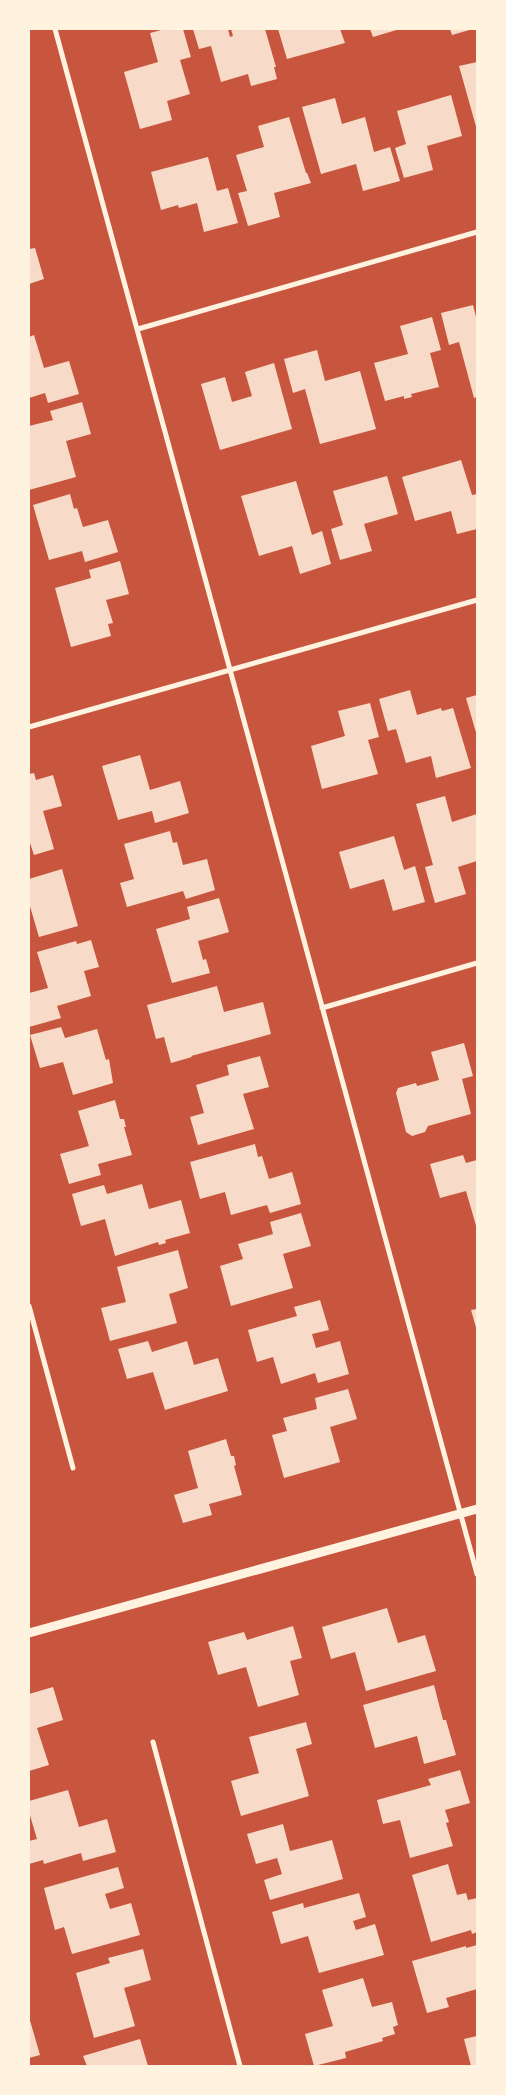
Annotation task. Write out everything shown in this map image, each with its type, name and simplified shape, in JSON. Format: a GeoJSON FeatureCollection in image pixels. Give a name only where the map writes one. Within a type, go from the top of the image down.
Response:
{"type":"FeatureCollection","features":[{"type":"Feature","properties":{"kind":"street"},"geometry":{"type":"LineString","coordinates":[[55,29],[477,1574]]}},
{"type":"Feature","properties":{"kind":"street"},"geometry":{"type":"LineString","coordinates":[[138,329],[477,232]]}},
{"type":"Feature","properties":{"kind":"street"},"geometry":{"type":"LineString","coordinates":[[29,727],[477,600]]}},
{"type":"Feature","properties":{"kind":"street"},"geometry":{"type":"LineString","coordinates":[[322,1008],[477,963]]}},
{"type":"Feature","properties":{"kind":"street"},"geometry":{"type":"LineString","coordinates":[[29,1306],[73,1468]]}},
{"type":"Feature","properties":{"kind":"street"},"geometry":{"type":"LineString","coordinates":[[29,1633],[477,1508]]}},
{"type":"Feature","properties":{"kind":"street"},"geometry":{"type":"LineString","coordinates":[[153,1742],[240,2066]]}},
{"type":"Feature","properties":{"kind":"building"},"geometry":{"type":"Polygon","coordinates":[[[165,29],[183,29],[191,57],[180,60],[190,94],[167,101],[172,120],[140,129],[124,72],[158,62],[150,33],[165,29]]]}},
{"type":"Feature","properties":{"kind":"building"},"geometry":{"type":"Polygon","coordinates":[[[193,29],[228,29],[230,37],[233,36],[231,29],[265,29],[276,67],[274,67],[277,79],[251,86],[248,74],[221,82],[211,46],[199,49],[193,29]]]}},
{"type":"Feature","properties":{"kind":"building"},"geometry":{"type":"Polygon","coordinates":[[[278,29],[340,29],[345,43],[287,59],[278,29]]]}},
{"type":"Feature","properties":{"kind":"building"},"geometry":{"type":"Polygon","coordinates":[[[370,29],[400,29],[373,37],[370,29]]]}},
{"type":"Feature","properties":{"kind":"building"},"geometry":{"type":"Polygon","coordinates":[[[450,29],[473,29],[452,35],[450,29]]]}},
{"type":"Feature","properties":{"kind":"building"},"geometry":{"type":"Polygon","coordinates":[[[477,62],[477,130],[459,66],[477,62]]]}},
{"type":"Feature","properties":{"kind":"building"},"geometry":{"type":"Polygon","coordinates":[[[451,95],[462,136],[427,146],[433,170],[404,178],[395,148],[406,144],[397,111],[451,95]]]}},
{"type":"Feature","properties":{"kind":"building"},"geometry":{"type":"Polygon","coordinates":[[[335,98],[342,124],[365,117],[374,152],[390,147],[400,181],[363,191],[356,164],[321,174],[302,107],[335,98]]]}},
{"type":"Feature","properties":{"kind":"building"},"geometry":{"type":"Polygon","coordinates":[[[289,117],[306,173],[311,183],[274,193],[280,217],[248,226],[238,193],[247,191],[236,155],[264,147],[258,126],[289,117]]]}},
{"type":"Feature","properties":{"kind":"building"},"geometry":{"type":"Polygon","coordinates":[[[208,157],[217,191],[228,188],[238,223],[204,232],[197,203],[179,208],[178,205],[161,210],[151,172],[208,157]]]}},
{"type":"Feature","properties":{"kind":"building"},"geometry":{"type":"Polygon","coordinates":[[[35,248],[44,279],[29,284],[29,249],[35,248]]]}},
{"type":"Feature","properties":{"kind":"building"},"geometry":{"type":"Polygon","coordinates":[[[473,305],[477,321],[477,397],[474,398],[459,342],[449,345],[441,313],[473,305]]]}},
{"type":"Feature","properties":{"kind":"building"},"geometry":{"type":"Polygon","coordinates":[[[432,317],[441,350],[430,353],[439,387],[411,394],[412,397],[404,399],[404,396],[385,401],[374,363],[408,354],[400,326],[432,317]]]}},
{"type":"Feature","properties":{"kind":"building"},"geometry":{"type":"Polygon","coordinates":[[[34,335],[44,368],[69,361],[79,394],[48,403],[45,393],[29,398],[29,337],[34,335]]]}},
{"type":"Feature","properties":{"kind":"building"},"geometry":{"type":"Polygon","coordinates":[[[317,350],[325,381],[360,371],[376,429],[320,444],[305,389],[293,393],[284,359],[317,350]]]}},
{"type":"Feature","properties":{"kind":"building"},"geometry":{"type":"Polygon","coordinates":[[[274,363],[292,429],[220,450],[201,384],[225,377],[232,402],[252,396],[245,372],[274,363]]]}},
{"type":"Feature","properties":{"kind":"building"},"geometry":{"type":"Polygon","coordinates":[[[82,402],[91,434],[66,441],[76,477],[29,490],[29,426],[53,420],[50,411],[82,402]]]}},
{"type":"Feature","properties":{"kind":"building"},"geometry":{"type":"Polygon","coordinates":[[[461,460],[472,495],[477,494],[477,529],[457,534],[451,511],[415,521],[402,477],[461,460]]]}},
{"type":"Feature","properties":{"kind":"building"},"geometry":{"type":"Polygon","coordinates":[[[387,476],[398,514],[364,524],[372,551],[340,560],[331,529],[343,525],[333,491],[387,476]]]}},
{"type":"Feature","properties":{"kind":"building"},"geometry":{"type":"Polygon","coordinates":[[[296,481],[312,535],[322,531],[331,564],[300,574],[292,546],[259,556],[241,496],[296,481]]]}},
{"type":"Feature","properties":{"kind":"building"},"geometry":{"type":"Polygon","coordinates":[[[70,494],[74,509],[77,508],[83,527],[108,520],[118,552],[85,562],[82,551],[49,560],[33,505],[70,494]]]}},
{"type":"Feature","properties":{"kind":"building"},"geometry":{"type":"Polygon","coordinates":[[[120,561],[129,594],[106,600],[113,623],[108,624],[111,636],[71,647],[55,588],[91,578],[89,570],[120,561]]]}},
{"type":"Feature","properties":{"kind":"building"},"geometry":{"type":"Polygon","coordinates":[[[410,690],[417,715],[441,708],[442,711],[453,708],[471,768],[436,778],[431,756],[406,763],[396,729],[388,731],[379,699],[410,690]]]}},
{"type":"Feature","properties":{"kind":"building"},"geometry":{"type":"Polygon","coordinates":[[[477,695],[477,736],[466,698],[477,695]]]}},
{"type":"Feature","properties":{"kind":"building"},"geometry":{"type":"Polygon","coordinates":[[[370,703],[379,737],[368,740],[378,774],[322,789],[311,746],[345,736],[338,711],[370,703]]]}},
{"type":"Feature","properties":{"kind":"building"},"geometry":{"type":"Polygon","coordinates":[[[140,755],[150,790],[180,781],[189,813],[155,823],[152,811],[118,820],[102,766],[140,755]]]}},
{"type":"Feature","properties":{"kind":"building"},"geometry":{"type":"Polygon","coordinates":[[[34,773],[36,780],[53,775],[62,806],[43,811],[54,849],[34,855],[29,844],[29,774],[34,773]]]}},
{"type":"Feature","properties":{"kind":"building"},"geometry":{"type":"Polygon","coordinates":[[[445,796],[452,822],[477,814],[477,861],[458,867],[466,894],[435,903],[425,867],[433,865],[416,804],[445,796]]]}},
{"type":"Feature","properties":{"kind":"building"},"geometry":{"type":"Polygon","coordinates":[[[170,831],[173,843],[177,842],[183,865],[207,859],[215,890],[186,899],[183,891],[127,907],[120,883],[134,879],[124,844],[170,831]]]}},
{"type":"Feature","properties":{"kind":"building"},"geometry":{"type":"Polygon","coordinates":[[[394,836],[404,870],[415,866],[425,902],[393,911],[384,879],[350,889],[339,852],[394,836]]]}},
{"type":"Feature","properties":{"kind":"building"},"geometry":{"type":"Polygon","coordinates":[[[62,869],[78,926],[39,937],[29,903],[29,879],[62,869]]]}},
{"type":"Feature","properties":{"kind":"building"},"geometry":{"type":"Polygon","coordinates":[[[219,898],[229,932],[198,941],[203,960],[206,959],[210,973],[172,983],[156,929],[190,919],[187,907],[219,898]]]}},
{"type":"Feature","properties":{"kind":"building"},"geometry":{"type":"Polygon","coordinates":[[[91,940],[99,967],[84,971],[91,996],[57,1006],[61,1018],[29,1027],[29,993],[48,988],[37,952],[76,941],[77,944],[91,940]]]}},
{"type":"Feature","properties":{"kind":"building"},"geometry":{"type":"Polygon","coordinates":[[[217,986],[224,1012],[263,1002],[271,1034],[171,1063],[164,1037],[156,1039],[147,1005],[217,986]]]}},
{"type":"Feature","properties":{"kind":"building"},"geometry":{"type":"Polygon","coordinates":[[[61,1027],[65,1038],[97,1029],[106,1060],[109,1059],[113,1083],[73,1095],[63,1062],[40,1068],[30,1035],[61,1027]]]}},
{"type":"Feature","properties":{"kind":"building"},"geometry":{"type":"Polygon","coordinates":[[[464,1043],[473,1076],[462,1079],[471,1114],[428,1126],[425,1132],[412,1136],[406,1132],[396,1093],[398,1088],[416,1083],[417,1086],[439,1080],[431,1052],[464,1043]]]}},
{"type":"Feature","properties":{"kind":"building"},"geometry":{"type":"Polygon","coordinates":[[[260,1056],[269,1087],[243,1094],[254,1129],[198,1145],[190,1117],[204,1113],[196,1085],[229,1075],[227,1065],[260,1056]]]}},
{"type":"Feature","properties":{"kind":"building"},"geometry":{"type":"Polygon","coordinates":[[[115,1100],[120,1119],[124,1119],[126,1127],[124,1127],[132,1155],[98,1164],[101,1175],[69,1184],[60,1154],[89,1146],[78,1111],[115,1100]]]}},
{"type":"Feature","properties":{"kind":"building"},"geometry":{"type":"Polygon","coordinates":[[[255,1144],[258,1157],[262,1156],[269,1179],[292,1172],[301,1204],[270,1213],[267,1205],[231,1215],[225,1192],[200,1199],[190,1162],[255,1144]]]}},
{"type":"Feature","properties":{"kind":"building"},"geometry":{"type":"Polygon","coordinates":[[[463,1155],[466,1163],[477,1160],[477,1229],[466,1191],[440,1198],[430,1164],[463,1155]]]}},
{"type":"Feature","properties":{"kind":"building"},"geometry":{"type":"Polygon","coordinates":[[[142,1184],[149,1209],[181,1200],[190,1233],[165,1240],[166,1243],[159,1245],[158,1242],[115,1256],[105,1219],[81,1226],[72,1194],[104,1185],[107,1194],[142,1184]]]}},
{"type":"Feature","properties":{"kind":"building"},"geometry":{"type":"Polygon","coordinates":[[[301,1213],[311,1246],[283,1254],[293,1288],[231,1306],[220,1266],[243,1259],[238,1244],[273,1234],[270,1222],[301,1213]]]}},
{"type":"Feature","properties":{"kind":"building"},"geometry":{"type":"Polygon","coordinates":[[[178,1250],[188,1288],[169,1294],[177,1323],[110,1341],[101,1308],[126,1302],[117,1267],[178,1250]]]}},
{"type":"Feature","properties":{"kind":"building"},"geometry":{"type":"Polygon","coordinates":[[[320,1300],[329,1330],[312,1334],[316,1348],[340,1341],[349,1374],[318,1383],[315,1373],[281,1384],[273,1357],[257,1362],[248,1330],[297,1316],[294,1307],[320,1300]]]}},
{"type":"Feature","properties":{"kind":"building"},"geometry":{"type":"Polygon","coordinates":[[[477,1309],[477,1331],[471,1310],[477,1309]]]}},
{"type":"Feature","properties":{"kind":"building"},"geometry":{"type":"Polygon","coordinates":[[[148,1341],[152,1352],[187,1341],[194,1365],[218,1358],[228,1391],[165,1410],[153,1372],[127,1379],[118,1349],[148,1341]]]}},
{"type":"Feature","properties":{"kind":"building"},"geometry":{"type":"Polygon","coordinates":[[[348,1389],[357,1419],[330,1427],[340,1462],[284,1478],[272,1435],[287,1431],[283,1418],[317,1409],[315,1398],[348,1389]]]}},
{"type":"Feature","properties":{"kind":"building"},"geometry":{"type":"Polygon","coordinates":[[[226,1439],[231,1456],[234,1456],[236,1465],[234,1466],[242,1495],[209,1504],[212,1515],[183,1523],[174,1495],[198,1488],[188,1451],[226,1439]]]}},
{"type":"Feature","properties":{"kind":"building"},"geometry":{"type":"Polygon","coordinates":[[[387,1608],[398,1643],[425,1635],[436,1671],[366,1691],[355,1652],[331,1659],[322,1627],[387,1608]]]}},
{"type":"Feature","properties":{"kind":"building"},"geometry":{"type":"Polygon","coordinates":[[[293,1626],[302,1658],[290,1661],[299,1695],[258,1707],[246,1667],[218,1675],[208,1642],[244,1632],[247,1640],[293,1626]]]}},
{"type":"Feature","properties":{"kind":"building"},"geometry":{"type":"Polygon","coordinates":[[[434,1685],[443,1720],[446,1720],[456,1755],[424,1764],[417,1736],[375,1748],[363,1705],[434,1685]]]}},
{"type":"Feature","properties":{"kind":"building"},"geometry":{"type":"Polygon","coordinates":[[[53,1687],[63,1720],[37,1728],[49,1765],[29,1771],[29,1694],[53,1687]]]}},
{"type":"Feature","properties":{"kind":"building"},"geometry":{"type":"Polygon","coordinates":[[[306,1722],[312,1744],[296,1749],[309,1796],[241,1816],[231,1781],[259,1773],[249,1737],[306,1722]]]}},
{"type":"Feature","properties":{"kind":"building"},"geometry":{"type":"Polygon","coordinates":[[[460,1770],[470,1803],[445,1810],[449,1822],[446,1823],[453,1846],[410,1858],[400,1820],[383,1824],[377,1800],[431,1785],[428,1779],[460,1770]]]}},
{"type":"Feature","properties":{"kind":"building"},"geometry":{"type":"Polygon","coordinates":[[[68,1790],[79,1827],[107,1819],[116,1852],[83,1861],[81,1853],[44,1864],[43,1860],[29,1864],[29,1841],[37,1839],[29,1812],[29,1801],[68,1790]]]}},
{"type":"Feature","properties":{"kind":"building"},"geometry":{"type":"Polygon","coordinates":[[[283,1824],[290,1851],[332,1840],[343,1879],[270,1900],[264,1880],[282,1874],[277,1858],[256,1864],[247,1834],[283,1824]]]}},
{"type":"Feature","properties":{"kind":"building"},"geometry":{"type":"Polygon","coordinates":[[[448,1864],[457,1895],[466,1893],[468,1900],[477,1898],[477,1932],[472,1934],[471,1930],[431,1942],[412,1875],[448,1864]]]}},
{"type":"Feature","properties":{"kind":"building"},"geometry":{"type":"Polygon","coordinates":[[[118,1867],[124,1888],[105,1894],[110,1909],[131,1903],[140,1935],[72,1954],[64,1927],[55,1930],[44,1888],[118,1867]]]}},
{"type":"Feature","properties":{"kind":"building"},"geometry":{"type":"Polygon","coordinates":[[[359,1893],[366,1917],[353,1921],[356,1930],[375,1924],[384,1955],[319,1973],[308,1936],[281,1944],[272,1912],[303,1903],[304,1908],[359,1893]]]}},
{"type":"Feature","properties":{"kind":"building"},"geometry":{"type":"Polygon","coordinates":[[[477,1945],[477,1989],[446,1998],[449,2007],[427,2013],[412,1961],[466,1946],[466,1948],[477,1945]]]}},
{"type":"Feature","properties":{"kind":"building"},"geometry":{"type":"Polygon","coordinates":[[[143,1949],[151,1980],[124,1988],[135,2026],[94,2038],[76,1973],[110,1963],[108,1958],[143,1949]]]}},
{"type":"Feature","properties":{"kind":"building"},"geometry":{"type":"Polygon","coordinates":[[[363,1978],[372,2007],[392,2002],[398,2025],[393,2027],[395,2034],[382,2038],[383,2041],[345,2052],[346,2058],[314,2066],[305,2034],[333,2026],[322,1990],[363,1978]]]}},
{"type":"Feature","properties":{"kind":"building"},"geometry":{"type":"Polygon","coordinates":[[[29,2017],[40,2055],[29,2058],[29,2017]]]}},
{"type":"Feature","properties":{"kind":"building"},"geometry":{"type":"Polygon","coordinates":[[[477,2036],[477,2066],[471,2066],[464,2039],[477,2036]]]}},
{"type":"Feature","properties":{"kind":"building"},"geometry":{"type":"Polygon","coordinates":[[[140,2039],[148,2066],[87,2066],[83,2056],[140,2039]]]}}]}
